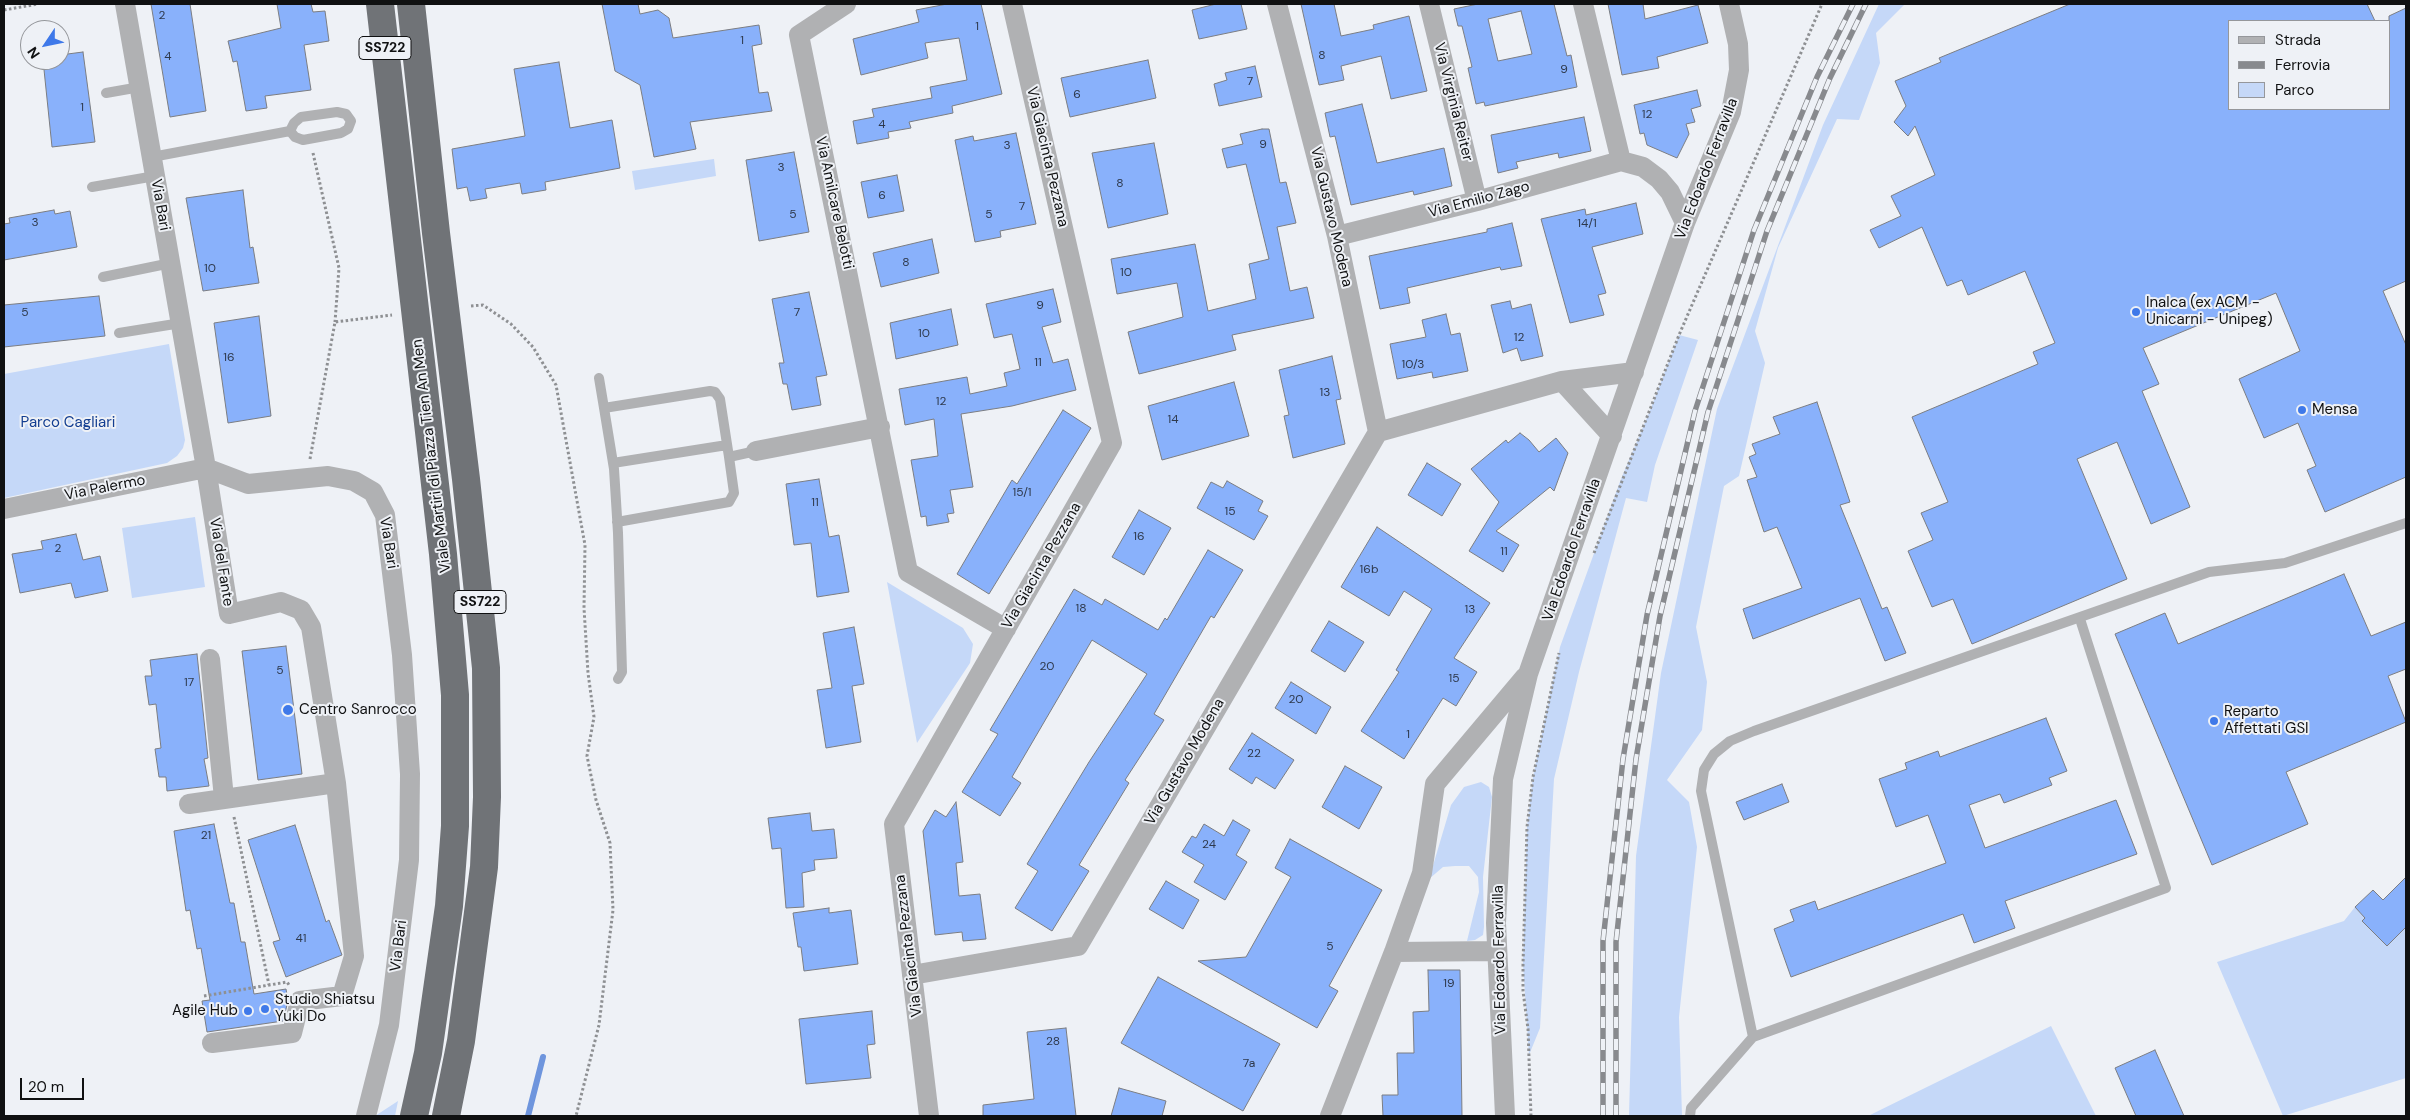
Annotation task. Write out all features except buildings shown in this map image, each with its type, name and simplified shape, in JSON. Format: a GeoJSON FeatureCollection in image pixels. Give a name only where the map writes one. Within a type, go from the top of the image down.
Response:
{"type":"FeatureCollection","features":[{"type":"Feature","properties":{"kind":"highway","name":"Viale Martiri di Piazza Tien An Men"},"geometry":{"type":"LineString","coordinates":[[380,4],[444,554],[456,695],[455,826],[449,906],[428,1053],[414,1116]]}},
{"type":"Feature","properties":{"kind":"highway","name":"Viale Martiri di Piazza Tien An Men"},"geometry":{"type":"LineString","coordinates":[[411,4],[481,607],[488,723],[488,796],[484,867],[463,1032],[446,1116]]}},
{"type":"Feature","properties":{"kind":"street","name":"Via Bari"},"geometry":{"type":"LineString","coordinates":[[125,4],[206,468],[248,484],[328,476],[354,481],[374,492],[386,515],[402,655],[410,774],[409,860],[389,1025],[366,1116]]}},
{"type":"Feature","properties":{"kind":"street","name":"Via Amilcare Belotti"},"geometry":{"type":"LineString","coordinates":[[846,4],[799,35],[908,572],[1006,629]]}},
{"type":"Feature","properties":{"kind":"street","name":"Via Giacinta Pezzana"},"geometry":{"type":"LineString","coordinates":[[929,1116],[894,824],[1112,443],[1012,4]]}},
{"type":"Feature","properties":{"kind":"street","name":"Via Gustavo Modena"},"geometry":{"type":"LineString","coordinates":[[912,975],[1078,946],[1378,432],[1337,236],[1277,4]]}},
{"type":"Feature","properties":{"kind":"street","name":"Via Virginia Reiter"},"geometry":{"type":"LineString","coordinates":[[1429,4],[1477,201]]}},
{"type":"Feature","properties":{"kind":"street"},"geometry":{"type":"LineString","coordinates":[[1583,4],[1621,161],[1644,167],[1659,179],[1670,192],[1685,223]]}},
{"type":"Feature","properties":{"kind":"street","name":"Via Edoardo Ferravilla"},"geometry":{"type":"LineString","coordinates":[[1505,1116],[1496,923],[1502,779],[1528,674],[1685,223],[1731,112],[1737,88],[1738,44],[1729,4]]}},
{"type":"Feature","properties":{"kind":"street","name":"Via Emilio Zago"},"geometry":{"type":"LineString","coordinates":[[1337,236],[1477,201],[1621,161]]}},
{"type":"Feature","properties":{"kind":"street"},"geometry":{"type":"LineString","coordinates":[[1378,432],[1562,381],[1634,372]]}},
{"type":"Feature","properties":{"kind":"street"},"geometry":{"type":"LineString","coordinates":[[1562,381],[1612,436]]}},
{"type":"Feature","properties":{"kind":"street"},"geometry":{"type":"LineString","coordinates":[[756,451],[880,427]]}},
{"type":"Feature","properties":{"kind":"street","name":"Via Palermo"},"geometry":{"type":"LineString","coordinates":[[4,509],[206,468]]}},
{"type":"Feature","properties":{"kind":"street","name":"Via del Fante"},"geometry":{"type":"LineString","coordinates":[[206,468],[229,614],[281,602],[301,610],[311,627],[336,783],[354,956],[342,996],[300,1001]]}},
{"type":"Feature","properties":{"kind":"street"},"geometry":{"type":"LineString","coordinates":[[210,660],[227,798]]}},
{"type":"Feature","properties":{"kind":"street"},"geometry":{"type":"LineString","coordinates":[[1330,1116],[1394,952],[1422,873],[1435,784],[1528,674]]}},
{"type":"Feature","properties":{"kind":"street"},"geometry":{"type":"LineString","coordinates":[[189,804],[336,783]]}},
{"type":"Feature","properties":{"kind":"street"},"geometry":{"type":"LineString","coordinates":[[1394,952],[1497,951]]}},
{"type":"Feature","properties":{"kind":"street"},"geometry":{"type":"LineString","coordinates":[[212,1043],[292,1033],[300,1001]]}},
{"type":"Feature","properties":{"kind":"lane"},"geometry":{"type":"LineString","coordinates":[[106,93],[140,87]]}},
{"type":"Feature","properties":{"kind":"lane"},"geometry":{"type":"LineString","coordinates":[[92,187],[154,166],[290,131],[294,123],[301,118],[337,112],[346,114],[351,121],[351,125],[344,132],[310,138],[299,138],[290,131]]}},
{"type":"Feature","properties":{"kind":"lane"},"geometry":{"type":"LineString","coordinates":[[103,277],[171,263]]}},
{"type":"Feature","properties":{"kind":"lane"},"geometry":{"type":"LineString","coordinates":[[119,333],[181,323]]}},
{"type":"Feature","properties":{"kind":"lane"},"geometry":{"type":"LineString","coordinates":[[599,378],[613,463],[617,522],[622,672],[618,679]]}},
{"type":"Feature","properties":{"kind":"lane"},"geometry":{"type":"LineString","coordinates":[[604,408],[710,391],[715,392],[720,399],[734,493],[730,502],[617,522]]}},
{"type":"Feature","properties":{"kind":"lane"},"geometry":{"type":"LineString","coordinates":[[613,463],[727,445]]}},
{"type":"Feature","properties":{"kind":"lane"},"geometry":{"type":"LineString","coordinates":[[729,457],[756,451]]}},
{"type":"Feature","properties":{"kind":"lane"},"geometry":{"type":"LineString","coordinates":[[1752,1037],[1701,791],[1704,770],[1714,754],[1730,741],[2209,572],[2285,563],[2406,523]]}},
{"type":"Feature","properties":{"kind":"lane"},"geometry":{"type":"LineString","coordinates":[[1690,1116],[1691,1108],[1752,1037],[2166,888],[2080,619]]}},
{"type":"Feature","properties":{"kind":"path"},"geometry":{"type":"LineString","coordinates":[[4,10],[38,4]]}},
{"type":"Feature","properties":{"kind":"path"},"geometry":{"type":"LineString","coordinates":[[1591,560],[1679,335],[1822,4]]}},
{"type":"Feature","properties":{"kind":"path"},"geometry":{"type":"LineString","coordinates":[[307,478],[335,322],[339,268],[336,247],[310,138]]}},
{"type":"Feature","properties":{"kind":"path"},"geometry":{"type":"LineString","coordinates":[[471,306],[483,304],[511,324],[533,347],[556,386],[584,538],[584,608],[594,717],[587,756],[596,800],[610,843],[613,910],[600,1025],[576,1116]]}},
{"type":"Feature","properties":{"kind":"path"},"geometry":{"type":"LineString","coordinates":[[335,322],[395,315]]}},
{"type":"Feature","properties":{"kind":"path"},"geometry":{"type":"LineString","coordinates":[[1531,1116],[1528,1029],[1523,964],[1527,827],[1533,777],[1560,647]]}},
{"type":"Feature","properties":{"kind":"path"},"geometry":{"type":"LineString","coordinates":[[227,798],[269,985]]}},
{"type":"Feature","properties":{"kind":"path"},"geometry":{"type":"LineString","coordinates":[[204,996],[287,982],[300,1001]]}},
{"type":"Feature","properties":{"kind":"green space"},"geometry":{"type":"Polygon","coordinates":[[[1879,4],[1905,4],[1876,33],[1880,63],[1859,120],[1837,119],[1778,248],[1755,331],[1765,363],[1739,476],[1724,486],[1696,627],[1707,682],[1702,730],[1667,780],[1689,802],[1697,847],[1679,1017],[1682,1116],[1629,1116],[1636,856],[1661,673],[1717,409],[1823,125],[1879,4]]]}},
{"type":"Feature","properties":{"kind":"green space"},"geometry":{"type":"Polygon","coordinates":[[[714,159],[716,176],[635,190],[632,171],[714,159]]]}},
{"type":"Feature","properties":{"kind":"green space"},"geometry":{"type":"Polygon","coordinates":[[[1679,335],[1698,340],[1655,465],[1647,502],[1626,498],[1579,672],[1554,779],[1540,1028],[1529,1055],[1523,964],[1527,827],[1533,777],[1560,647],[1621,479],[1679,335]]]}},
{"type":"Feature","properties":{"kind":"green space","name":"Parco Cagliari"},"geometry":{"type":"Polygon","coordinates":[[[169,344],[185,440],[183,448],[177,456],[167,463],[4,498],[4,374],[169,344]]]}},
{"type":"Feature","properties":{"kind":"green space"},"geometry":{"type":"Polygon","coordinates":[[[195,517],[205,587],[132,598],[122,528],[195,517]]]}},
{"type":"Feature","properties":{"kind":"green space"},"geometry":{"type":"Polygon","coordinates":[[[887,582],[963,628],[973,644],[970,663],[917,743],[887,582]]]}},
{"type":"Feature","properties":{"kind":"green space"},"geometry":{"type":"Polygon","coordinates":[[[1481,782],[1489,787],[1492,797],[1483,877],[1484,927],[1483,935],[1475,940],[1467,941],[1479,892],[1478,877],[1469,866],[1455,866],[1443,867],[1429,879],[1451,805],[1464,787],[1481,782]]]}},
{"type":"Feature","properties":{"kind":"green space"},"geometry":{"type":"Polygon","coordinates":[[[2355,907],[2365,918],[2362,921],[2387,946],[2406,927],[2406,1078],[2283,1116],[2217,962],[2344,921],[2355,907]]]}},
{"type":"Feature","properties":{"kind":"green space"},"geometry":{"type":"Polygon","coordinates":[[[2051,1026],[2096,1116],[1868,1116],[2051,1026]]]}},
{"type":"Feature","properties":{"kind":"green space"},"geometry":{"type":"Polygon","coordinates":[[[398,1101],[395,1116],[375,1116],[398,1101]]]}},
{"type":"Feature","properties":{"kind":"waterway"},"geometry":{"type":"LineString","coordinates":[[528,1116],[543,1057]]}},
{"type":"Feature","properties":{"kind":"railway"},"geometry":{"type":"LineString","coordinates":[[1603,1116],[1603,941],[1623,759],[1647,615],[1695,411],[1754,230],[1817,77],[1853,4]]}},
{"type":"Feature","properties":{"kind":"railway"},"geometry":{"type":"LineString","coordinates":[[1616,1116],[1616,942],[1636,759],[1660,616],[1708,412],[1767,231],[1830,78],[1866,4]]}},
{"type":"Feature","properties":{"kind":"place","name":"Inalca (ex ACM - Unicarni - Unipeg)"},"geometry":{"type":"Point","coordinates":[2136,312]}},
{"type":"Feature","properties":{"kind":"place","name":"Mensa"},"geometry":{"type":"Point","coordinates":[2302,410]}},
{"type":"Feature","properties":{"kind":"place","name":"Centro Sanrocco"},"geometry":{"type":"Point","coordinates":[288,710]}},
{"type":"Feature","properties":{"kind":"place","name":"Reparto Affettati GSI"},"geometry":{"type":"Point","coordinates":[2214,721]}},
{"type":"Feature","properties":{"kind":"place","name":"Studio Shiatsu Yuki Do"},"geometry":{"type":"Point","coordinates":[265,1009]}},
{"type":"Feature","properties":{"kind":"place","name":"Agile Hub"},"geometry":{"type":"Point","coordinates":[248,1011]}}]}
